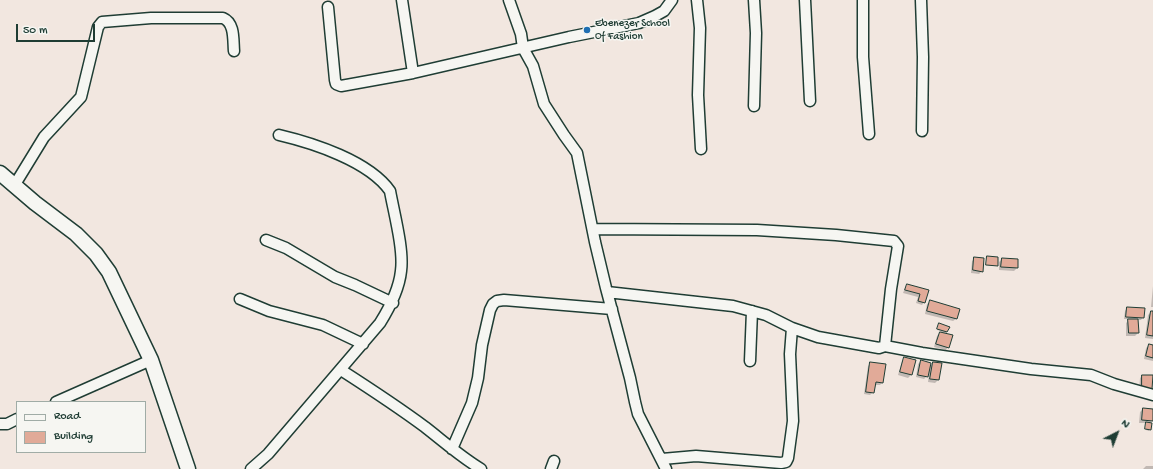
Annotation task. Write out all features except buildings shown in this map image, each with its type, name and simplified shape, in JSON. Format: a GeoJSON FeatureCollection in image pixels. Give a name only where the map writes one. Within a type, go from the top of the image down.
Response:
{"type":"FeatureCollection","features":[{"type":"Feature","properties":{"kind":"street"},"geometry":{"type":"LineString","coordinates":[[402,0],[413,73]]}},
{"type":"Feature","properties":{"kind":"street"},"geometry":{"type":"LineString","coordinates":[[509,0],[521,34],[523,48],[533,66],[544,104],[577,153],[607,292],[638,414],[664,464],[696,456],[780,463],[786,462],[794,421],[790,362],[792,328]]}},
{"type":"Feature","properties":{"kind":"street"},"geometry":{"type":"LineString","coordinates":[[328,7],[335,80],[336,84],[341,86],[413,73],[640,22],[664,11],[672,0]]}},
{"type":"Feature","properties":{"kind":"street"},"geometry":{"type":"LineString","coordinates":[[696,0],[700,28],[698,95],[700,149]]}},
{"type":"Feature","properties":{"kind":"street"},"geometry":{"type":"LineString","coordinates":[[754,0],[756,33],[754,106]]}},
{"type":"Feature","properties":{"kind":"street"},"geometry":{"type":"LineString","coordinates":[[805,0],[810,100]]}},
{"type":"Feature","properties":{"kind":"street"},"geometry":{"type":"LineString","coordinates":[[863,0],[863,57],[869,134]]}},
{"type":"Feature","properties":{"kind":"street"},"geometry":{"type":"LineString","coordinates":[[921,0],[923,57],[922,131]]}},
{"type":"Feature","properties":{"kind":"street"},"geometry":{"type":"LineString","coordinates":[[14,186],[44,137],[81,97],[98,27],[102,22],[151,18],[223,18],[228,20],[231,26],[234,51]]}},
{"type":"Feature","properties":{"kind":"street"},"geometry":{"type":"LineString","coordinates":[[251,469],[268,454],[380,323],[392,303],[401,271],[400,249],[390,191],[386,184],[344,157],[303,141],[279,135]]}},
{"type":"Feature","properties":{"kind":"street"},"geometry":{"type":"LineString","coordinates":[[1,176],[76,234],[96,254],[110,272],[151,360],[188,469]]}},
{"type":"Feature","properties":{"kind":"street"},"geometry":{"type":"LineString","coordinates":[[593,229],[757,230],[836,235],[894,241],[898,246],[891,289],[885,346]]}},
{"type":"Feature","properties":{"kind":"street"},"geometry":{"type":"LineString","coordinates":[[266,240],[286,248],[335,277],[392,303]]}},
{"type":"Feature","properties":{"kind":"street"},"geometry":{"type":"LineString","coordinates":[[607,292],[732,306],[766,315],[792,328],[818,337],[879,348],[885,346],[1031,369],[1091,375],[1114,384],[1153,395]]}},
{"type":"Feature","properties":{"kind":"street"},"geometry":{"type":"LineString","coordinates":[[240,298],[269,311],[323,325],[363,344]]}},
{"type":"Feature","properties":{"kind":"street"},"geometry":{"type":"LineString","coordinates":[[452,448],[472,403],[478,378],[482,345],[490,310],[493,304],[497,301],[504,300],[612,309]]}},
{"type":"Feature","properties":{"kind":"street"},"geometry":{"type":"LineString","coordinates":[[750,361],[752,311]]}},
{"type":"Feature","properties":{"kind":"street"},"geometry":{"type":"LineString","coordinates":[[58,401],[151,360]]}},
{"type":"Feature","properties":{"kind":"street"},"geometry":{"type":"LineString","coordinates":[[341,370],[367,386],[424,426],[474,467]]}},
{"type":"Feature","properties":{"kind":"street"},"geometry":{"type":"LineString","coordinates":[[0,424],[7,424],[16,420]]}},
{"type":"Feature","properties":{"kind":"place","name":"Ebenezer School Of Fashion"},"geometry":{"type":"Point","coordinates":[587,30]}}]}
